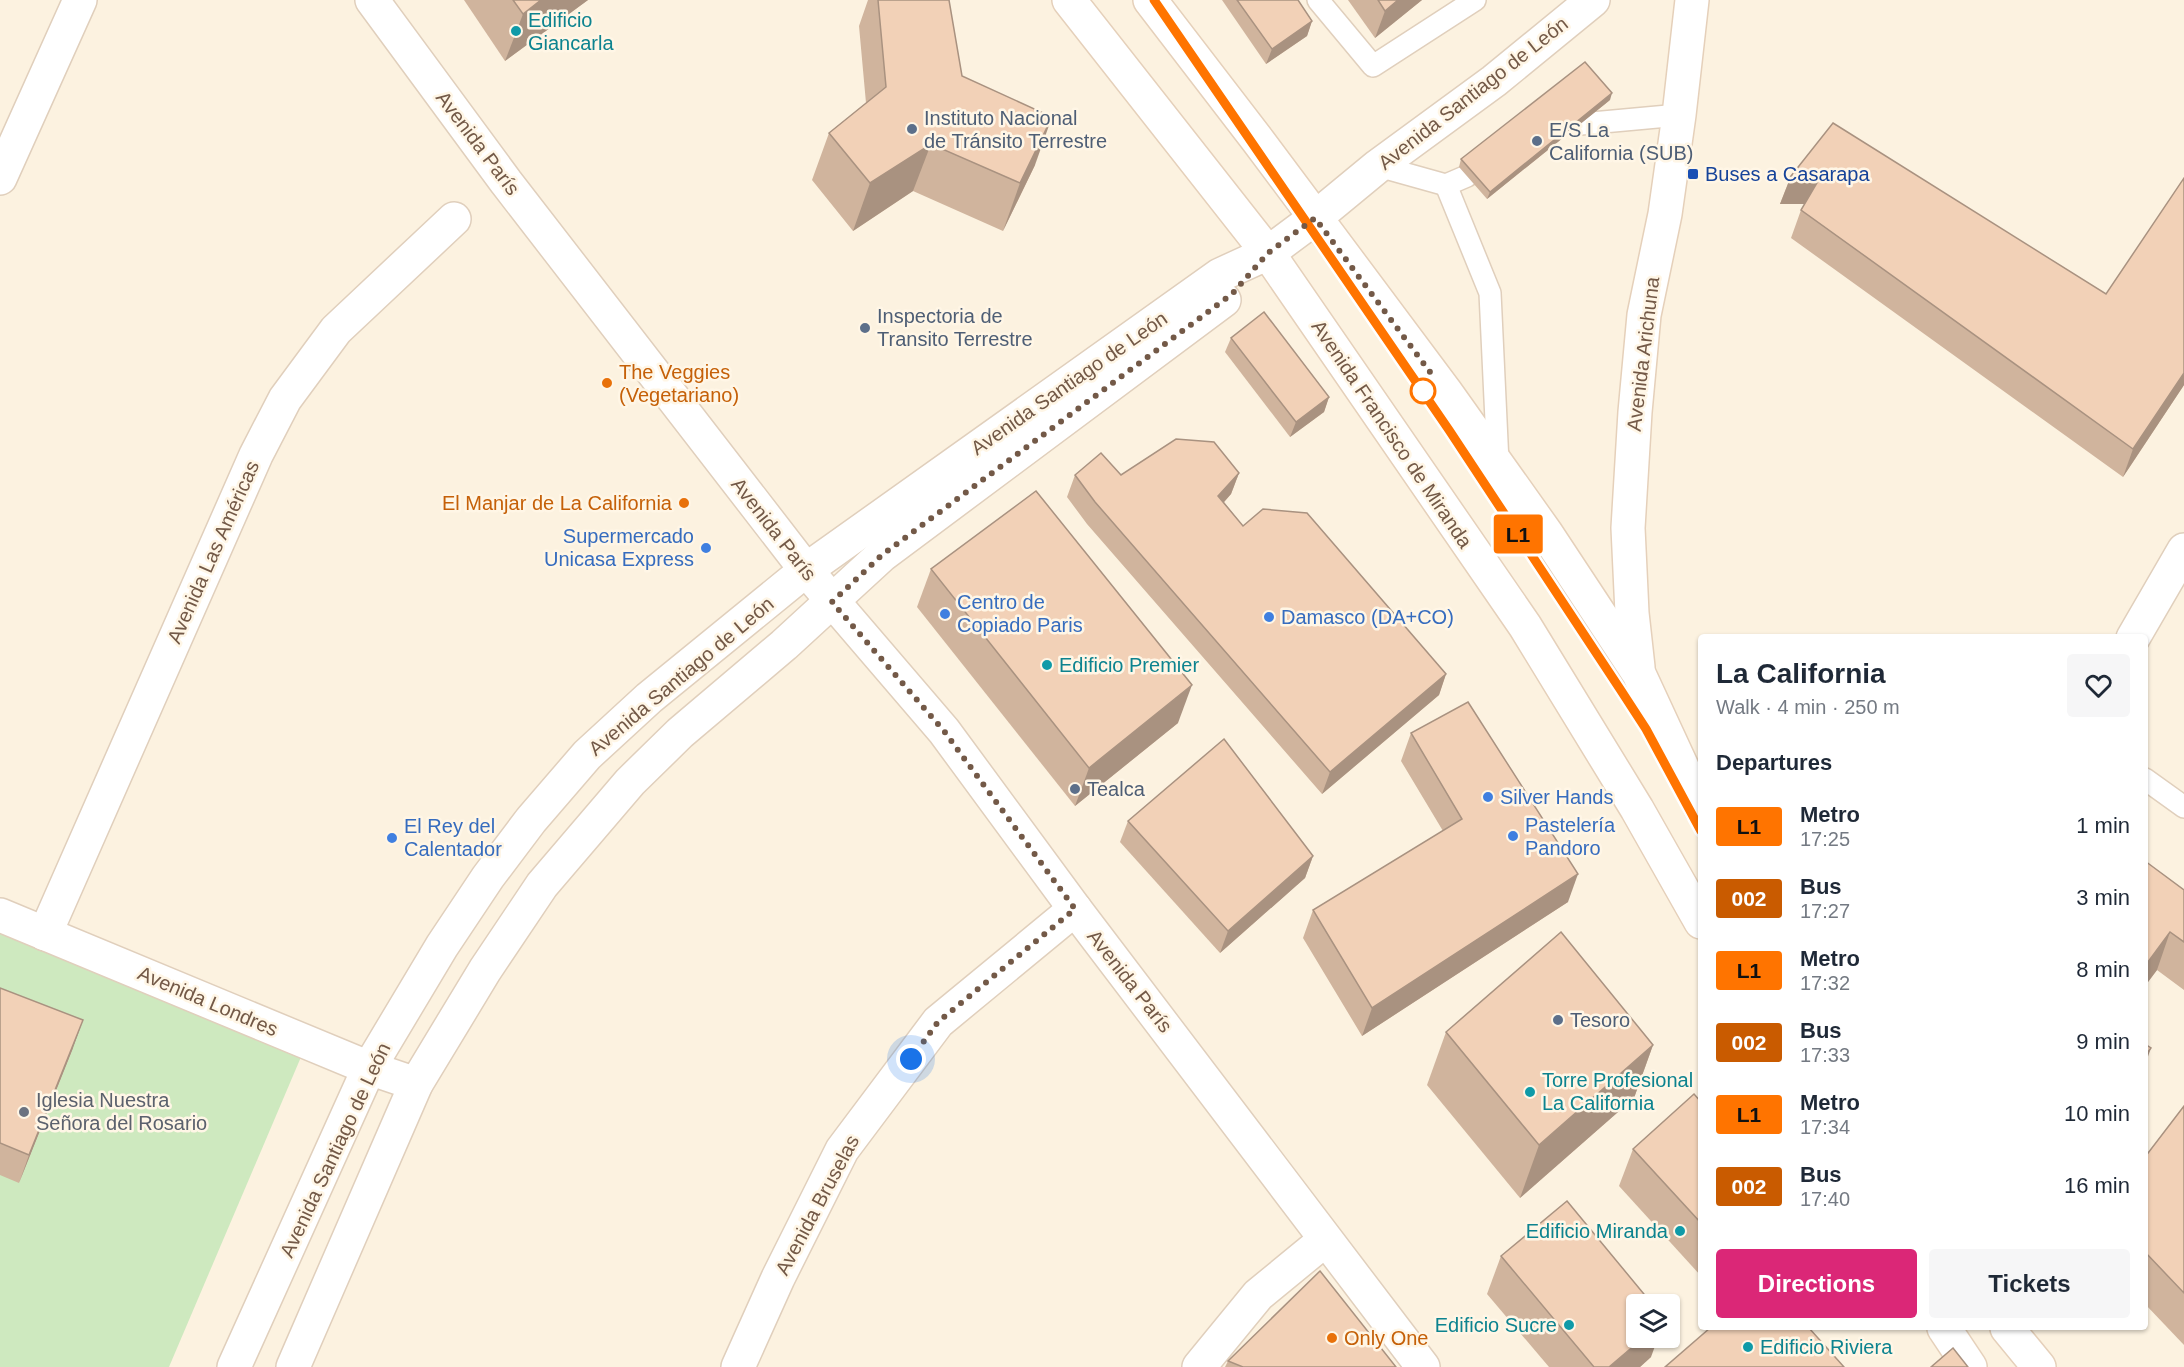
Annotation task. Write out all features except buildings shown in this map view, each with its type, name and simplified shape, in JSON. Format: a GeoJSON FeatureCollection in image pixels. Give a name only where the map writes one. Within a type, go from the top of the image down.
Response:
{"type":"FeatureCollection","features":[{"type":"Feature","properties":{"kind":"street"},"geometry":{"type":"LineString","coordinates":[[0,178],[80,0]]}},
{"type":"Feature","properties":{"kind":"street","name":"Avenida París"},"geometry":{"type":"LineString","coordinates":[[372,0],[506,182],[806,570],[944,731],[1075,909],[1423,1367]]}},
{"type":"Feature","properties":{"kind":"street","name":"Avenida Francisco de Miranda"},"geometry":{"type":"LineString","coordinates":[[1069,0],[1268,253],[1525,626],[1637,809],[1698,917]]}},
{"type":"Feature","properties":{"kind":"street"},"geometry":{"type":"LineString","coordinates":[[1150,0],[1315,218],[1546,533],[1639,675],[1698,802]]}},
{"type":"Feature","properties":{"kind":"street","name":"Avenida Santiago de León"},"geometry":{"type":"LineString","coordinates":[[234,1367],[369,1068],[442,946],[488,878],[531,820],[587,755],[649,698],[806,570],[1220,276],[1268,253],[1378,166],[1494,81],[1593,0]]}},
{"type":"Feature","properties":{"kind":"street","name":"Avenida Arichuna"},"geometry":{"type":"LineString","coordinates":[[1639,675],[1632,613],[1628,528],[1635,412],[1644,315],[1665,214],[1692,0]]}},
{"type":"Feature","properties":{"kind":"street","name":"Avenida Las Américas"},"geometry":{"type":"LineString","coordinates":[[45,934],[256,454],[285,399],[336,330],[453,219]]}},
{"type":"Feature","properties":{"kind":"street","name":"Avenida Santiago de León"},"geometry":{"type":"LineString","coordinates":[[293,1367],[416,1084],[497,951],[542,885],[585,833],[630,782],[680,733],[832,602],[882,555],[1232,294],[1268,253]]}},
{"type":"Feature","properties":{"kind":"street"},"geometry":{"type":"LineString","coordinates":[[2135,634],[2184,550]]}},
{"type":"Feature","properties":{"kind":"street","name":"Avenida Bruselas"},"geometry":{"type":"LineString","coordinates":[[738,1367],[778,1278],[842,1150],[938,1022],[1075,909]]}},
{"type":"Feature","properties":{"kind":"street","name":"Avenida Londres"},"geometry":{"type":"LineString","coordinates":[[0,915],[369,1068],[416,1084]]}},
{"type":"Feature","properties":{"kind":"street"},"geometry":{"type":"LineString","coordinates":[[1199,1367],[1258,1295],[1325,1240]]}},
{"type":"Feature","properties":{"kind":"street"},"geometry":{"type":"LineString","coordinates":[[1945,1330],[1970,1367]]}},
{"type":"Feature","properties":{"kind":"street"},"geometry":{"type":"LineString","coordinates":[[2009,1330],[2039,1367]]}},
{"type":"Feature","properties":{"kind":"lane"},"geometry":{"type":"LineString","coordinates":[[1318,0],[1373,66],[1475,0]]}},
{"type":"Feature","properties":{"kind":"lane"},"geometry":{"type":"LineString","coordinates":[[1581,124],[1679,115]]}},
{"type":"Feature","properties":{"kind":"lane"},"geometry":{"type":"LineString","coordinates":[[1378,166],[1446,185],[1467,176]]}},
{"type":"Feature","properties":{"kind":"lane"},"geometry":{"type":"LineString","coordinates":[[1446,185],[1490,293],[1498,465]]}},
{"type":"Feature","properties":{"kind":"lane"},"geometry":{"type":"LineString","coordinates":[[2148,781],[2184,807]]}},
{"type":"Feature","properties":{"kind":"green space"},"geometry":{"type":"Polygon","coordinates":[[[0,931],[301,1057],[169,1367],[0,1367],[0,931]]]}},
{"type":"Feature","properties":{"kind":"metro line","name":"L1"},"geometry":{"type":"LineString","coordinates":[[1154,0],[1449,430],[1620,689],[1646,729],[1698,825]]}},
{"type":"Feature","properties":{"kind":"place","name":"Edificio Giancarla"},"geometry":{"type":"Point","coordinates":[516,31]}},
{"type":"Feature","properties":{"kind":"place","name":"Instituto Nacional de Tránsito Terrestre"},"geometry":{"type":"Point","coordinates":[912,129]}},
{"type":"Feature","properties":{"kind":"place","name":"E/S La California (SUB)"},"geometry":{"type":"Point","coordinates":[1537,141]}},
{"type":"Feature","properties":{"kind":"place","name":"Buses a Casarapa"},"geometry":{"type":"Point","coordinates":[1693,174]}},
{"type":"Feature","properties":{"kind":"place","name":"Inspectoria de Transito Terrestre"},"geometry":{"type":"Point","coordinates":[865,328]}},
{"type":"Feature","properties":{"kind":"place","name":"The Veggies (Vegetariano)"},"geometry":{"type":"Point","coordinates":[607,383]}},
{"type":"Feature","properties":{"kind":"place","name":"El Manjar de La California"},"geometry":{"type":"Point","coordinates":[684,503]}},
{"type":"Feature","properties":{"kind":"place","name":"Supermercado Unicasa Express"},"geometry":{"type":"Point","coordinates":[706,548]}},
{"type":"Feature","properties":{"kind":"place","name":"Centro de Copiado Paris"},"geometry":{"type":"Point","coordinates":[945,614]}},
{"type":"Feature","properties":{"kind":"place","name":"Damasco (DA+CO)"},"geometry":{"type":"Point","coordinates":[1269,617]}},
{"type":"Feature","properties":{"kind":"place","name":"Edificio Premier"},"geometry":{"type":"Point","coordinates":[1047,665]}},
{"type":"Feature","properties":{"kind":"place","name":"Tealca"},"geometry":{"type":"Point","coordinates":[1075,789]}},
{"type":"Feature","properties":{"kind":"place","name":"Silver Hands"},"geometry":{"type":"Point","coordinates":[1488,797]}},
{"type":"Feature","properties":{"kind":"place","name":"Pastelería Pandoro"},"geometry":{"type":"Point","coordinates":[1513,836]}},
{"type":"Feature","properties":{"kind":"place","name":"El Rey del Calentador"},"geometry":{"type":"Point","coordinates":[392,838]}},
{"type":"Feature","properties":{"kind":"place","name":"Tesoro"},"geometry":{"type":"Point","coordinates":[1558,1020]}},
{"type":"Feature","properties":{"kind":"place","name":"Torre Profesional La California"},"geometry":{"type":"Point","coordinates":[1530,1092]}},
{"type":"Feature","properties":{"kind":"place","name":"Iglesia Nuestra Señora del Rosario"},"geometry":{"type":"Point","coordinates":[24,1112]}},
{"type":"Feature","properties":{"kind":"place","name":"Edificio Miranda"},"geometry":{"type":"Point","coordinates":[1680,1231]}},
{"type":"Feature","properties":{"kind":"place","name":"Edificio Sucre"},"geometry":{"type":"Point","coordinates":[1569,1325]}},
{"type":"Feature","properties":{"kind":"place","name":"Only One"},"geometry":{"type":"Point","coordinates":[1332,1338]}},
{"type":"Feature","properties":{"kind":"place","name":"Edificio Riviera"},"geometry":{"type":"Point","coordinates":[1748,1347]}},
{"type":"Feature","properties":{"kind":"route"},"geometry":{"type":"LineString","coordinates":[[911,1059],[938,1022],[1075,909],[944,731],[832,602],[882,555],[1232,294],[1268,253],[1315,218],[1430,372],[1423,391]]}}]}
